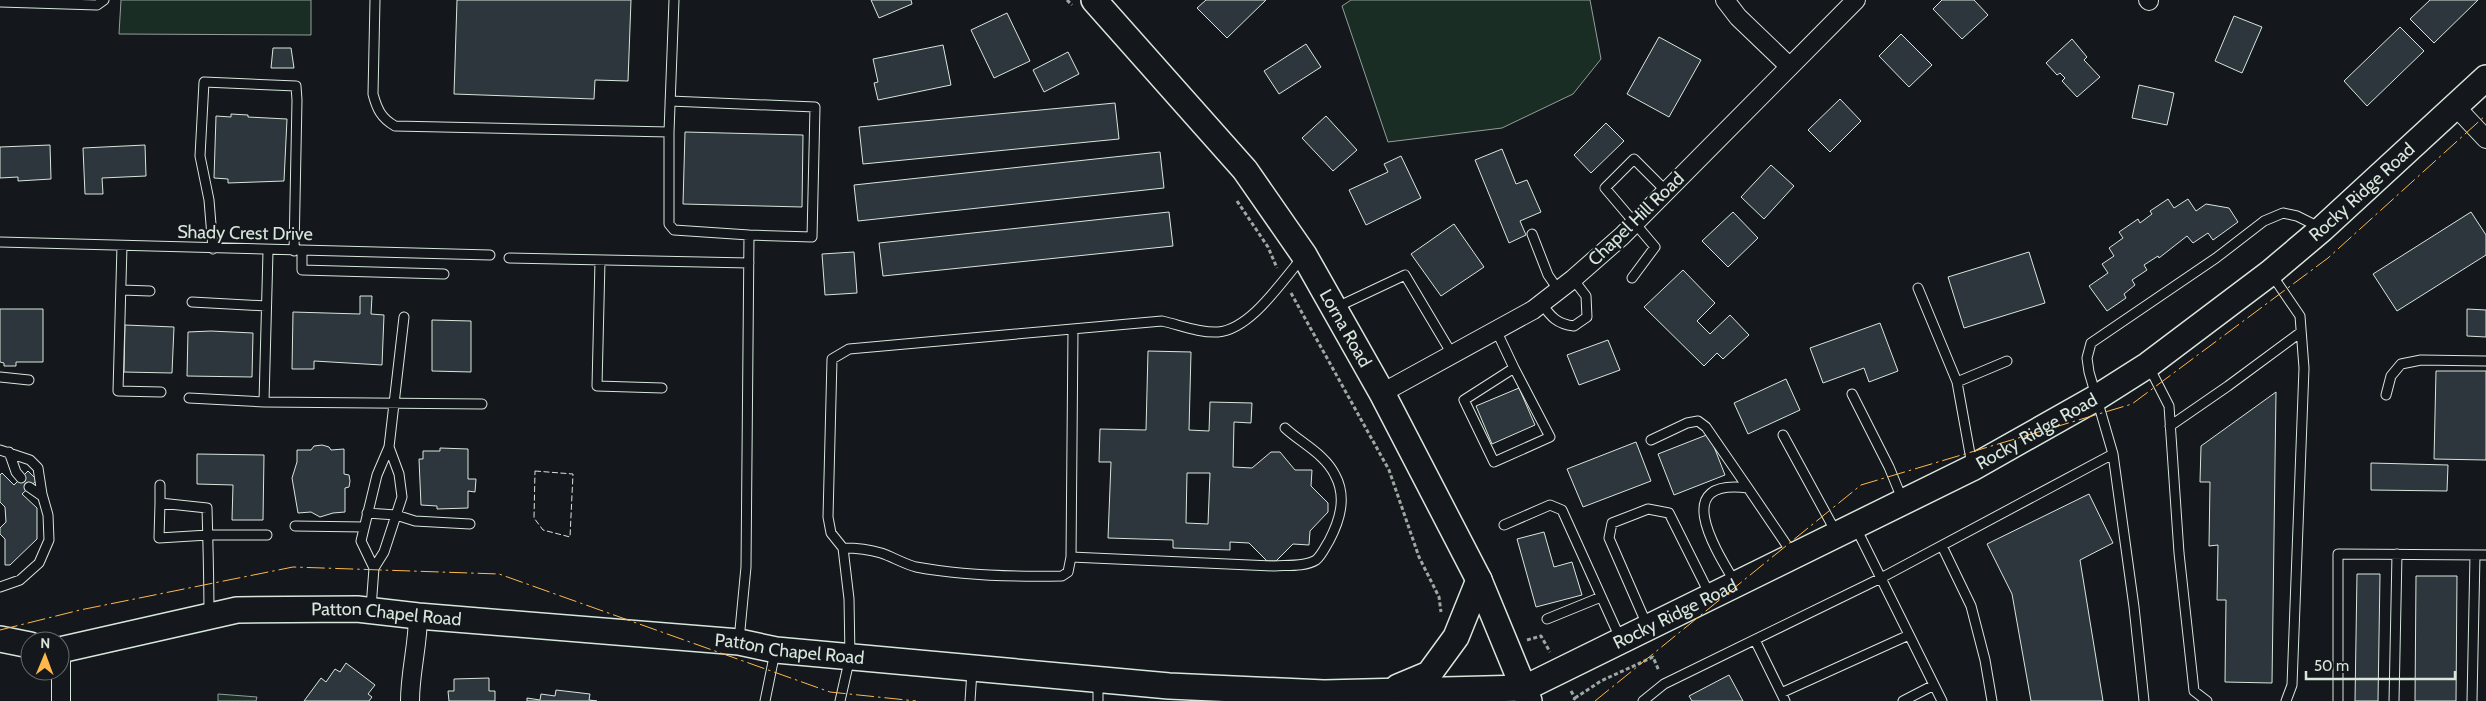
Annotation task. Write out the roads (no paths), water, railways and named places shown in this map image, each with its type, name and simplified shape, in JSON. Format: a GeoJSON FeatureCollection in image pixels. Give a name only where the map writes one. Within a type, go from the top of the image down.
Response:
{"type":"FeatureCollection","features":[{"type":"Feature","properties":{"kind":"main road","name":"Lorna Road"},"geometry":{"type":"LineString","coordinates":[[1084,4],[1245,170],[1304,255],[1382,393],[1479,580],[1527,695]]}},
{"type":"Feature","properties":{"kind":"main road","name":"Rocky Ridge Road"},"geometry":{"type":"LineString","coordinates":[[1527,695],[1621,641],[1972,468],[2096,398],[2148,365],[2270,273],[2322,229],[2486,78]]}},
{"type":"Feature","properties":{"kind":"main road"},"geometry":{"type":"LineString","coordinates":[[1384,695],[1429,674],[1456,637],[1479,580]]}},
{"type":"Feature","properties":{"kind":"main road","name":"Patton Chapel Road"},"geometry":{"type":"LineString","coordinates":[[70,648],[237,610],[370,611],[739,642],[776,650],[972,668],[1098,690],[1169,690],[1326,697],[1527,695]]}},
{"type":"Feature","properties":{"kind":"main road"},"geometry":{"type":"LineString","coordinates":[[0,640],[20,643]]}},
{"type":"Feature","properties":{"kind":"street"},"geometry":{"type":"LineString","coordinates":[[1725,0],[1738,17],[1789,66]]}},
{"type":"Feature","properties":{"kind":"street","name":"Chapel Hill Road"},"geometry":{"type":"LineString","coordinates":[[1382,393],[1542,304],[1559,291],[1634,224],[1856,0]]}},
{"type":"Feature","properties":{"kind":"street"},"geometry":{"type":"LineString","coordinates":[[2456,107],[2486,139]]}},
{"type":"Feature","properties":{"kind":"street"},"geometry":{"type":"LineString","coordinates":[[410,701],[410,676],[418,633],[418,616]]}},
{"type":"Feature","properties":{"kind":"street"},"geometry":{"type":"LineString","coordinates":[[61,681],[61,701]]}},
{"type":"Feature","properties":{"kind":"lane"},"geometry":{"type":"LineString","coordinates":[[0,2],[97,5],[104,0]]}},
{"type":"Feature","properties":{"kind":"lane"},"geometry":{"type":"LineString","coordinates":[[375,0],[373,94],[377,108],[384,120],[395,126],[669,132]]}},
{"type":"Feature","properties":{"kind":"lane"},"geometry":{"type":"LineString","coordinates":[[670,101],[815,107],[812,237],[674,230],[670,224],[669,132],[670,101],[674,0]]}},
{"type":"Feature","properties":{"kind":"lane"},"geometry":{"type":"LineString","coordinates":[[213,249],[209,200],[200,156],[204,82],[296,86],[298,100],[298,251],[302,270],[444,274]]}},
{"type":"Feature","properties":{"kind":"lane"},"geometry":{"type":"LineString","coordinates":[[1632,278],[1655,247],[1605,188],[1634,159],[1666,192]]}},
{"type":"Feature","properties":{"kind":"lane"},"geometry":{"type":"LineString","coordinates":[[2144,701],[2134,607],[2113,454],[2096,398],[2087,358],[2090,344],[2216,258],[2264,221],[2283,214],[2297,216],[2322,229]]}},
{"type":"Feature","properties":{"kind":"lane"},"geometry":{"type":"LineString","coordinates":[[1532,234],[1548,275],[1559,291]]}},
{"type":"Feature","properties":{"kind":"lane"},"geometry":{"type":"LineString","coordinates":[[739,642],[746,567],[749,235]]}},
{"type":"Feature","properties":{"kind":"lane","name":"Shady Crest Drive"},"geometry":{"type":"LineString","coordinates":[[0,242],[268,251],[420,252],[490,256]]}},
{"type":"Feature","properties":{"kind":"lane"},"geometry":{"type":"LineString","coordinates":[[122,246],[118,391],[161,392]]}},
{"type":"Feature","properties":{"kind":"lane"},"geometry":{"type":"LineString","coordinates":[[264,402],[268,251]]}},
{"type":"Feature","properties":{"kind":"lane"},"geometry":{"type":"LineString","coordinates":[[840,701],[850,657],[849,600],[843,548],[831,533],[828,517],[832,359],[849,349],[1162,321],[1198,330],[1217,332],[1234,329],[1253,314],[1304,255]]}},
{"type":"Feature","properties":{"kind":"lane"},"geometry":{"type":"LineString","coordinates":[[509,258],[749,263]]}},
{"type":"Feature","properties":{"kind":"lane"},"geometry":{"type":"LineString","coordinates":[[600,261],[597,386],[662,388]]}},
{"type":"Feature","properties":{"kind":"lane"},"geometry":{"type":"LineString","coordinates":[[2270,273],[2300,316],[2304,368],[2292,685],[2286,701]]}},
{"type":"Feature","properties":{"kind":"lane"},"geometry":{"type":"LineString","coordinates":[[1334,308],[1405,275],[1452,354]]}},
{"type":"Feature","properties":{"kind":"lane"},"geometry":{"type":"LineString","coordinates":[[1542,304],[1551,318],[1563,324],[1574,326],[1587,317],[1586,296],[1573,279]]}},
{"type":"Feature","properties":{"kind":"lane"},"geometry":{"type":"LineString","coordinates":[[1918,288],[1957,382],[1972,468]]}},
{"type":"Feature","properties":{"kind":"lane"},"geometry":{"type":"LineString","coordinates":[[122,290],[150,291]]}},
{"type":"Feature","properties":{"kind":"lane"},"geometry":{"type":"LineString","coordinates":[[192,302],[266,306]]}},
{"type":"Feature","properties":{"kind":"lane"},"geometry":{"type":"LineString","coordinates":[[374,568],[361,541],[377,475],[389,447],[396,404],[404,317]]}},
{"type":"Feature","properties":{"kind":"lane"},"geometry":{"type":"LineString","coordinates":[[843,548],[862,548],[882,553],[909,566],[931,570],[1009,578],[1062,576],[1068,572],[1071,557],[1073,329]]}},
{"type":"Feature","properties":{"kind":"lane"},"geometry":{"type":"LineString","coordinates":[[1496,330],[1550,437],[1494,462],[1464,400],[1514,368]]}},
{"type":"Feature","properties":{"kind":"lane"},"geometry":{"type":"LineString","coordinates":[[2170,426],[2301,332]]}},
{"type":"Feature","properties":{"kind":"lane"},"geometry":{"type":"LineString","coordinates":[[2386,395],[2391,376],[2401,364],[2421,360],[2486,361]]}},
{"type":"Feature","properties":{"kind":"lane"},"geometry":{"type":"LineString","coordinates":[[1957,382],[2007,361]]}},
{"type":"Feature","properties":{"kind":"lane"},"geometry":{"type":"LineString","coordinates":[[2148,365],[2169,406],[2179,553],[2194,691],[2207,701]]}},
{"type":"Feature","properties":{"kind":"lane"},"geometry":{"type":"LineString","coordinates":[[0,377],[29,380]]}},
{"type":"Feature","properties":{"kind":"lane"},"geometry":{"type":"LineString","coordinates":[[1852,394],[1889,467],[1903,502]]}},
{"type":"Feature","properties":{"kind":"lane"},"geometry":{"type":"LineString","coordinates":[[189,398],[264,402],[482,404]]}},
{"type":"Feature","properties":{"kind":"lane"},"geometry":{"type":"LineString","coordinates":[[1651,440],[1687,423],[1698,421],[1706,426],[1776,526],[1794,556]]}},
{"type":"Feature","properties":{"kind":"lane"},"geometry":{"type":"LineString","coordinates":[[1071,557],[1274,566],[1304,564],[1316,560],[1323,552],[1337,527],[1341,515],[1340,493],[1336,475],[1322,456],[1284,428]]}},
{"type":"Feature","properties":{"kind":"lane"},"geometry":{"type":"LineString","coordinates":[[1783,435],[1846,530],[1881,578],[1942,701]]}},
{"type":"Feature","properties":{"kind":"lane"},"geometry":{"type":"LineString","coordinates":[[370,611],[374,568],[384,552],[402,497],[399,474],[389,447]]}},
{"type":"Feature","properties":{"kind":"lane"},"geometry":{"type":"LineString","coordinates":[[4,451],[21,478]]}},
{"type":"Feature","properties":{"kind":"lane"},"geometry":{"type":"LineString","coordinates":[[0,587],[20,580],[39,562],[49,540],[48,515],[42,496],[38,468],[30,460],[4,451]]}},
{"type":"Feature","properties":{"kind":"lane"},"geometry":{"type":"LineString","coordinates":[[1643,701],[1664,684],[1881,578],[2113,454]]}},
{"type":"Feature","properties":{"kind":"lane"},"geometry":{"type":"LineString","coordinates":[[160,485],[159,538],[208,535],[268,536]]}},
{"type":"Feature","properties":{"kind":"lane"},"geometry":{"type":"LineString","coordinates":[[1736,584],[1719,556],[1707,527],[1703,507],[1707,495],[1716,490],[1731,486],[1748,488]]}},
{"type":"Feature","properties":{"kind":"lane"},"geometry":{"type":"LineString","coordinates":[[29,487],[42,496]]}},
{"type":"Feature","properties":{"kind":"lane"},"geometry":{"type":"LineString","coordinates":[[160,503],[191,504],[207,508],[209,616]]}},
{"type":"Feature","properties":{"kind":"lane"},"geometry":{"type":"LineString","coordinates":[[1504,525],[1550,505],[1562,510],[1621,641]]}},
{"type":"Feature","properties":{"kind":"lane"},"geometry":{"type":"LineString","coordinates":[[1649,627],[1609,538],[1612,523],[1648,509],[1669,513],[1711,596]]}},
{"type":"Feature","properties":{"kind":"lane"},"geometry":{"type":"LineString","coordinates":[[367,513],[396,515],[415,521],[470,524]]}},
{"type":"Feature","properties":{"kind":"lane"},"geometry":{"type":"LineString","coordinates":[[295,526],[364,527]]}},
{"type":"Feature","properties":{"kind":"lane"},"geometry":{"type":"LineString","coordinates":[[1942,546],[1971,606],[1985,660],[1992,701]]}},
{"type":"Feature","properties":{"kind":"lane"},"geometry":{"type":"LineString","coordinates":[[2338,701],[2338,554],[2486,555]]}},
{"type":"Feature","properties":{"kind":"lane"},"geometry":{"type":"LineString","coordinates":[[2394,701],[2397,554]]}},
{"type":"Feature","properties":{"kind":"lane"},"geometry":{"type":"LineString","coordinates":[[2472,701],[2475,554]]}},
{"type":"Feature","properties":{"kind":"lane"},"geometry":{"type":"LineString","coordinates":[[1546,619],[1601,597]]}},
{"type":"Feature","properties":{"kind":"lane"},"geometry":{"type":"LineString","coordinates":[[1755,640],[1783,697],[1909,635]]}},
{"type":"Feature","properties":{"kind":"lane"},"geometry":{"type":"LineString","coordinates":[[765,701],[776,650]]}},
{"type":"Feature","properties":{"kind":"lane"},"geometry":{"type":"LineString","coordinates":[[970,701],[972,668]]}},
{"type":"Feature","properties":{"kind":"lane"},"geometry":{"type":"LineString","coordinates":[[1903,701],[1934,685]]}}]}
